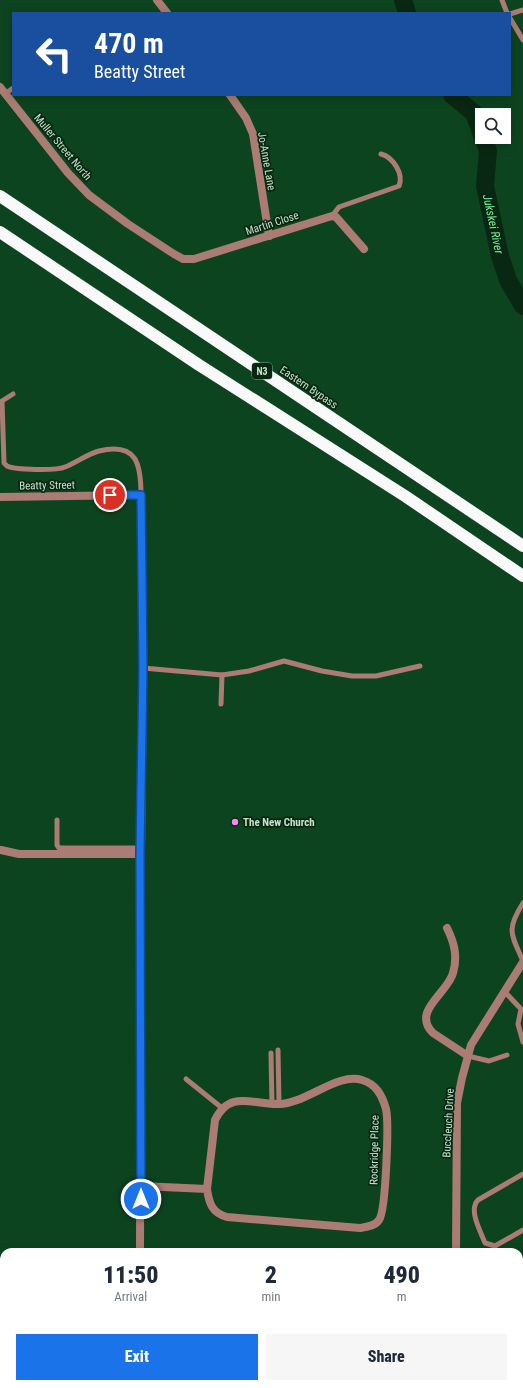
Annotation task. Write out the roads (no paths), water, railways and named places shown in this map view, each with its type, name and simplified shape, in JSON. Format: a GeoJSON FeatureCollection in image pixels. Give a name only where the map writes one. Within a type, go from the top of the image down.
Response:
{"type":"FeatureCollection","features":[{"type":"Feature","properties":{"kind":"highway","name":"Eastern Bypass"},"geometry":{"type":"LineString","coordinates":[[0,196],[523,546]]}},
{"type":"Feature","properties":{"kind":"highway"},"geometry":{"type":"LineString","coordinates":[[0,232],[199,365],[405,496],[523,576]]}},
{"type":"Feature","properties":{"kind":"street"},"geometry":{"type":"LineString","coordinates":[[157,0],[166,12]]}},
{"type":"Feature","properties":{"kind":"street","name":"Muller Street North"},"geometry":{"type":"LineString","coordinates":[[2,90],[82,188],[128,224],[174,254]]}},
{"type":"Feature","properties":{"kind":"street","name":"Jo-Anne Lane"},"geometry":{"type":"LineString","coordinates":[[231,96],[246,118],[252,134],[269,236]]}},
{"type":"Feature","properties":{"kind":"street"},"geometry":{"type":"LineString","coordinates":[[332,216],[336,217],[364,249]]}},
{"type":"Feature","properties":{"kind":"street","name":"Martin Close"},"geometry":{"type":"LineString","coordinates":[[174,254],[183,259],[194,259],[332,216]]}},
{"type":"Feature","properties":{"kind":"street"},"geometry":{"type":"LineString","coordinates":[[140,1248],[143,668],[141,495]]}},
{"type":"Feature","properties":{"kind":"street","name":"Beatty Street"},"geometry":{"type":"LineString","coordinates":[[0,497],[141,495]]}},
{"type":"Feature","properties":{"kind":"street"},"geometry":{"type":"LineString","coordinates":[[1,850],[18,854],[141,851]]}},
{"type":"Feature","properties":{"kind":"street"},"geometry":{"type":"LineString","coordinates":[[447,928],[454,943],[455,960],[453,974],[429,1008],[425,1020],[429,1029],[433,1033],[468,1056]]}},
{"type":"Feature","properties":{"kind":"street","name":"Buccleuch Drive"},"geometry":{"type":"LineString","coordinates":[[456,1248],[458,1103],[468,1056],[471,1045],[523,962]]}},
{"type":"Feature","properties":{"kind":"street","name":"Rockridge Place"},"geometry":{"type":"LineString","coordinates":[[352,1078],[369,1082],[377,1090],[386,1110],[388,1120],[385,1185],[380,1219],[373,1225],[360,1228],[227,1217],[216,1212],[211,1205],[207,1189],[215,1120],[222,1108],[228,1103],[241,1100],[275,1104],[292,1102],[352,1078]]}},
{"type":"Feature","properties":{"kind":"street"},"geometry":{"type":"LineString","coordinates":[[141,1186],[207,1189]]}},
{"type":"Feature","properties":{"kind":"lane"},"geometry":{"type":"LineString","coordinates":[[502,0],[508,12]]}},
{"type":"Feature","properties":{"kind":"lane"},"geometry":{"type":"LineString","coordinates":[[511,13],[523,10]]}},
{"type":"Feature","properties":{"kind":"lane"},"geometry":{"type":"LineString","coordinates":[[511,20],[523,40]]}},
{"type":"Feature","properties":{"kind":"lane"},"geometry":{"type":"LineString","coordinates":[[2,90],[12,88]]}},
{"type":"Feature","properties":{"kind":"lane"},"geometry":{"type":"LineString","coordinates":[[332,216],[339,207],[399,186],[400,178],[391,158],[381,154]]}},
{"type":"Feature","properties":{"kind":"lane"},"geometry":{"type":"LineString","coordinates":[[13,394],[2,401],[4,463],[7,466],[60,468],[99,451],[118,450],[132,454],[137,460],[141,478],[141,495]]}},
{"type":"Feature","properties":{"kind":"lane"},"geometry":{"type":"LineString","coordinates":[[143,668],[222,675],[249,672],[284,661],[322,671],[352,676],[382,675],[420,666]]}},
{"type":"Feature","properties":{"kind":"lane"},"geometry":{"type":"LineString","coordinates":[[221,704],[222,675]]}},
{"type":"Feature","properties":{"kind":"lane"},"geometry":{"type":"LineString","coordinates":[[57,820],[57,845],[59,848],[141,851]]}},
{"type":"Feature","properties":{"kind":"lane"},"geometry":{"type":"LineString","coordinates":[[523,903],[513,920],[511,932],[523,962]]}},
{"type":"Feature","properties":{"kind":"lane"},"geometry":{"type":"LineString","coordinates":[[504,991],[521,1009],[518,1024],[523,1042]]}},
{"type":"Feature","properties":{"kind":"lane"},"geometry":{"type":"LineString","coordinates":[[275,1104],[278,1050]]}},
{"type":"Feature","properties":{"kind":"lane"},"geometry":{"type":"LineString","coordinates":[[271,1053],[275,1104]]}},
{"type":"Feature","properties":{"kind":"lane"},"geometry":{"type":"LineString","coordinates":[[468,1056],[489,1061],[507,1055]]}},
{"type":"Feature","properties":{"kind":"lane"},"geometry":{"type":"LineString","coordinates":[[186,1079],[222,1108]]}},
{"type":"Feature","properties":{"kind":"lane"},"geometry":{"type":"LineString","coordinates":[[523,1174],[478,1200],[474,1206],[474,1211],[485,1243],[490,1246],[495,1246],[523,1230]]}},
{"type":"Feature","properties":{"kind":"waterway","name":"Jukskei River"},"geometry":{"type":"LineString","coordinates":[[403,0],[407,12]]}},
{"type":"Feature","properties":{"kind":"waterway","name":"Jukskei River"},"geometry":{"type":"LineString","coordinates":[[453,96],[474,113],[475,116]]}},
{"type":"Feature","properties":{"kind":"waterway","name":"Jukskei River"},"geometry":{"type":"LineString","coordinates":[[486,144],[488,151],[485,186],[500,256],[508,280],[523,306]]}},
{"type":"Feature","properties":{"kind":"place","name":"The New Church"},"geometry":{"type":"Point","coordinates":[235,822]}}]}
